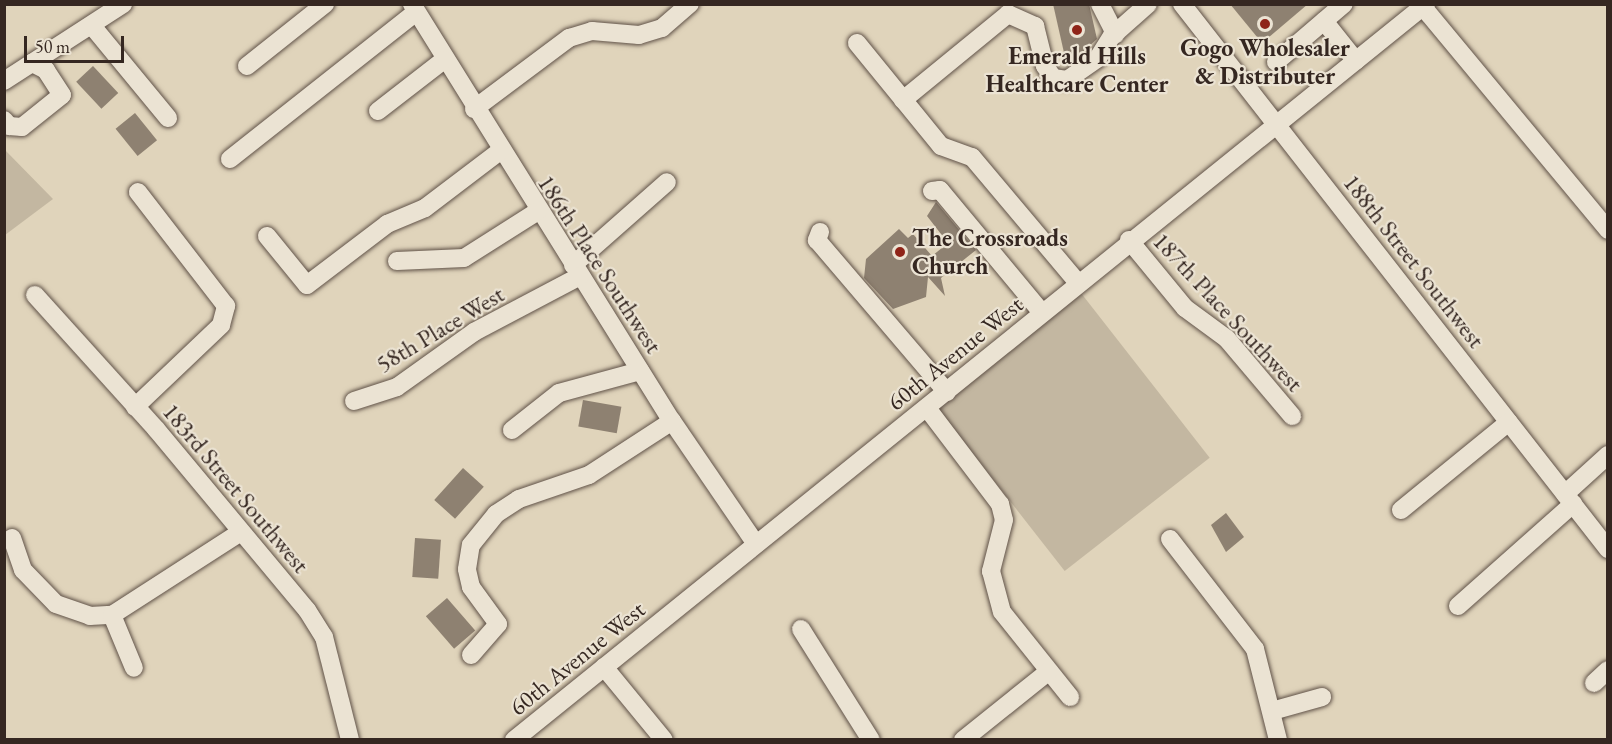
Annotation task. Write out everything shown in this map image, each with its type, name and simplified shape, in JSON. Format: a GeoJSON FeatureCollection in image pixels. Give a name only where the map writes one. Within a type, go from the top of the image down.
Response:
{"type":"FeatureCollection","features":[{"type":"Feature","properties":{"kind":"street"},"geometry":{"type":"LineString","coordinates":[[4,81],[93,27],[123,4]]}},
{"type":"Feature","properties":{"kind":"street"},"geometry":{"type":"LineString","coordinates":[[247,66],[325,4]]}},
{"type":"Feature","properties":{"kind":"street"},"geometry":{"type":"LineString","coordinates":[[474,110],[569,38],[592,31],[639,35],[662,28],[690,4]]}},
{"type":"Feature","properties":{"kind":"street"},"geometry":{"type":"LineString","coordinates":[[1100,4],[1115,34]]}},
{"type":"Feature","properties":{"kind":"street"},"geometry":{"type":"LineString","coordinates":[[903,100],[1008,14],[1035,26],[1053,78],[1079,76],[1115,34],[1148,4]]}},
{"type":"Feature","properties":{"kind":"street","name":"188th Street Southwest"},"geometry":{"type":"LineString","coordinates":[[1182,4],[1569,499],[1606,543]]}},
{"type":"Feature","properties":{"kind":"street"},"geometry":{"type":"LineString","coordinates":[[1276,62],[1344,4]]}},
{"type":"Feature","properties":{"kind":"street"},"geometry":{"type":"LineString","coordinates":[[1424,6],[1608,230]]}},
{"type":"Feature","properties":{"kind":"street","name":"60th Avenue West"},"geometry":{"type":"LineString","coordinates":[[514,740],[947,392],[1129,240],[1424,6]]}},
{"type":"Feature","properties":{"kind":"street"},"geometry":{"type":"LineString","coordinates":[[230,159],[414,8]]}},
{"type":"Feature","properties":{"kind":"street","name":"186th Place Southwest"},"geometry":{"type":"LineString","coordinates":[[414,8],[474,110],[640,371],[756,544]]}},
{"type":"Feature","properties":{"kind":"street"},"geometry":{"type":"LineString","coordinates":[[1324,21],[1356,61]]}},
{"type":"Feature","properties":{"kind":"street"},"geometry":{"type":"LineString","coordinates":[[93,27],[168,118]]}},
{"type":"Feature","properties":{"kind":"street"},"geometry":{"type":"LineString","coordinates":[[857,43],[941,146],[972,156],[1078,283]]}},
{"type":"Feature","properties":{"kind":"street"},"geometry":{"type":"LineString","coordinates":[[378,111],[444,60]]}},
{"type":"Feature","properties":{"kind":"street"},"geometry":{"type":"LineString","coordinates":[[4,120],[9,126],[22,127],[62,95],[46,70],[32,63]]}},
{"type":"Feature","properties":{"kind":"street"},"geometry":{"type":"LineString","coordinates":[[267,236],[307,285],[387,224],[425,208],[500,151]]}},
{"type":"Feature","properties":{"kind":"street","name":"58th Place West"},"geometry":{"type":"LineString","coordinates":[[354,401],[397,387],[474,332],[577,271],[667,182]]}},
{"type":"Feature","properties":{"kind":"street"},"geometry":{"type":"LineString","coordinates":[[932,191],[940,190],[1042,313]]}},
{"type":"Feature","properties":{"kind":"street"},"geometry":{"type":"LineString","coordinates":[[135,407],[221,325],[226,306],[138,192]]}},
{"type":"Feature","properties":{"kind":"street"},"geometry":{"type":"LineString","coordinates":[[397,261],[464,258],[538,211]]}},
{"type":"Feature","properties":{"kind":"street"},"geometry":{"type":"LineString","coordinates":[[820,232],[817,240],[947,392]]}},
{"type":"Feature","properties":{"kind":"street","name":"187th Place Southwest"},"geometry":{"type":"LineString","coordinates":[[1129,240],[1185,308],[1227,339],[1292,416]]}},
{"type":"Feature","properties":{"kind":"street","name":"183rd Street Southwest"},"geometry":{"type":"LineString","coordinates":[[35,295],[135,407],[319,626],[350,740]]}},
{"type":"Feature","properties":{"kind":"street"},"geometry":{"type":"LineString","coordinates":[[512,430],[559,393],[640,371]]}},
{"type":"Feature","properties":{"kind":"street"},"geometry":{"type":"LineString","coordinates":[[927,408],[1000,504],[1004,520],[991,571],[996,597],[1048,670],[1070,696]]}},
{"type":"Feature","properties":{"kind":"street"},"geometry":{"type":"LineString","coordinates":[[471,656],[498,624],[471,587],[467,569],[471,545],[496,514],[519,500],[589,474],[672,421]]}},
{"type":"Feature","properties":{"kind":"street"},"geometry":{"type":"LineString","coordinates":[[1401,510],[1509,422]]}},
{"type":"Feature","properties":{"kind":"street"},"geometry":{"type":"LineString","coordinates":[[1458,606],[1569,499],[1608,455]]}},
{"type":"Feature","properties":{"kind":"street"},"geometry":{"type":"LineString","coordinates":[[12,538],[23,570],[56,604],[90,616],[112,615],[241,532]]}},
{"type":"Feature","properties":{"kind":"street"},"geometry":{"type":"LineString","coordinates":[[1170,539],[1255,649],[1278,740]]}},
{"type":"Feature","properties":{"kind":"street"},"geometry":{"type":"LineString","coordinates":[[112,615],[134,668]]}},
{"type":"Feature","properties":{"kind":"street"},"geometry":{"type":"LineString","coordinates":[[801,629],[871,740]]}},
{"type":"Feature","properties":{"kind":"street"},"geometry":{"type":"LineString","coordinates":[[604,667],[664,740]]}},
{"type":"Feature","properties":{"kind":"street"},"geometry":{"type":"LineString","coordinates":[[1594,683],[1608,669]]}},
{"type":"Feature","properties":{"kind":"street"},"geometry":{"type":"LineString","coordinates":[[963,740],[1048,670]]}},
{"type":"Feature","properties":{"kind":"street"},"geometry":{"type":"LineString","coordinates":[[1272,711],[1322,697]]}},
{"type":"Feature","properties":{"kind":"shaded area"},"geometry":{"type":"Polygon","coordinates":[[[5,150],[53,199],[5,235],[5,150]]]}},
{"type":"Feature","properties":{"kind":"shaded area"},"geometry":{"type":"Polygon","coordinates":[[[1081,293],[1210,458],[1065,571],[936,406],[1081,293]]]}},
{"type":"Feature","properties":{"kind":"building","name":"Emerald Hills Healthcare Center"},"geometry":{"type":"Polygon","coordinates":[[[1053,4],[1089,4],[1097,39],[1067,66],[1053,4]]]}},
{"type":"Feature","properties":{"kind":"building","name":"Gogo Wholesaler & Distributer"},"geometry":{"type":"Polygon","coordinates":[[[1230,4],[1308,4],[1262,43],[1230,4]]]}},
{"type":"Feature","properties":{"kind":"building"},"geometry":{"type":"Polygon","coordinates":[[[93,66],[118,93],[101,109],[76,82],[93,66]]]}},
{"type":"Feature","properties":{"kind":"building"},"geometry":{"type":"Polygon","coordinates":[[[135,113],[157,140],[138,156],[116,129],[135,113]]]}},
{"type":"Feature","properties":{"kind":"building","name":"The Crossroads Church"},"geometry":{"type":"Polygon","coordinates":[[[936,202],[976,250],[941,278],[945,296],[928,277],[926,297],[893,309],[864,278],[866,259],[899,229],[908,238],[913,234],[932,256],[948,243],[927,216],[936,202]]]}},
{"type":"Feature","properties":{"kind":"building"},"geometry":{"type":"Polygon","coordinates":[[[583,400],[621,407],[617,433],[578,427],[583,400]]]}},
{"type":"Feature","properties":{"kind":"building"},"geometry":{"type":"Polygon","coordinates":[[[463,468],[484,487],[455,519],[434,500],[463,468]]]}},
{"type":"Feature","properties":{"kind":"building"},"geometry":{"type":"Polygon","coordinates":[[[1226,513],[1244,537],[1226,552],[1211,525],[1226,513]]]}},
{"type":"Feature","properties":{"kind":"building"},"geometry":{"type":"Polygon","coordinates":[[[415,538],[441,540],[438,579],[412,577],[415,538]]]}},
{"type":"Feature","properties":{"kind":"building"},"geometry":{"type":"Polygon","coordinates":[[[447,598],[475,630],[454,649],[426,616],[447,598]]]}},
{"type":"Feature","properties":{"kind":"place","name":"Gogo Wholesaler & Distributer"},"geometry":{"type":"Point","coordinates":[1265,24]}},
{"type":"Feature","properties":{"kind":"place","name":"Emerald Hills Healthcare Center"},"geometry":{"type":"Point","coordinates":[1077,30]}},
{"type":"Feature","properties":{"kind":"place","name":"The Crossroads Church"},"geometry":{"type":"Point","coordinates":[900,252]}}]}
